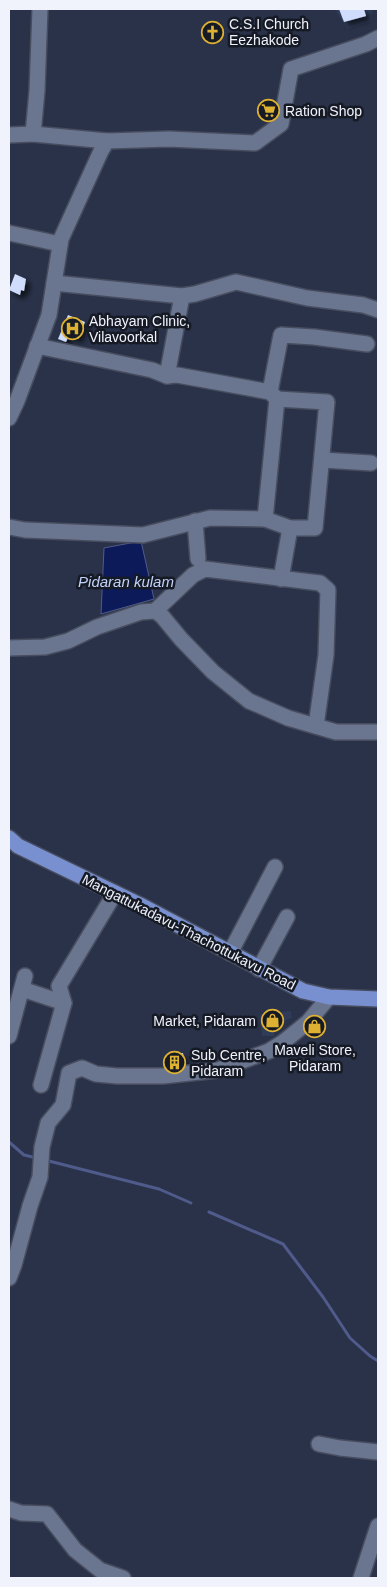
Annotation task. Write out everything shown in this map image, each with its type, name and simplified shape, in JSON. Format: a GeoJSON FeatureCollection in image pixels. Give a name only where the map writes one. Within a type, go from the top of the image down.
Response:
{"type":"FeatureCollection","features":[{"type":"Feature","properties":{"kind":"main road","name":"Mangattukadavu-Thachottukavu Road"},"geometry":{"type":"LineString","coordinates":[[9,838],[18,846],[115,892],[303,991],[329,997],[378,999]]}},
{"type":"Feature","properties":{"kind":"street"},"geometry":{"type":"LineString","coordinates":[[33,134],[37,91],[40,9]]}},
{"type":"Feature","properties":{"kind":"street"},"geometry":{"type":"LineString","coordinates":[[9,135],[33,134],[107,141],[169,139],[255,143],[281,124],[291,69],[366,44],[378,38]]}},
{"type":"Feature","properties":{"kind":"street"},"geometry":{"type":"LineString","coordinates":[[9,418],[48,315],[61,239],[107,141]]}},
{"type":"Feature","properties":{"kind":"street"},"geometry":{"type":"LineString","coordinates":[[9,233],[60,244]]}},
{"type":"Feature","properties":{"kind":"street"},"geometry":{"type":"LineString","coordinates":[[54,283],[182,296],[236,282],[306,298],[363,304],[378,310]]}},
{"type":"Feature","properties":{"kind":"street"},"geometry":{"type":"LineString","coordinates":[[167,376],[182,296]]}},
{"type":"Feature","properties":{"kind":"street"},"geometry":{"type":"LineString","coordinates":[[265,520],[274,396],[281,335],[367,344]]}},
{"type":"Feature","properties":{"kind":"street"},"geometry":{"type":"LineString","coordinates":[[9,527],[25,530],[143,535],[210,518],[265,520],[290,528],[315,528],[327,402],[274,396],[178,375],[167,376],[152,370],[37,346]]}},
{"type":"Feature","properties":{"kind":"street"},"geometry":{"type":"LineString","coordinates":[[322,460],[371,463]]}},
{"type":"Feature","properties":{"kind":"street"},"geometry":{"type":"LineString","coordinates":[[195,521],[198,559]]}},
{"type":"Feature","properties":{"kind":"street"},"geometry":{"type":"LineString","coordinates":[[282,579],[290,528]]}},
{"type":"Feature","properties":{"kind":"street"},"geometry":{"type":"LineString","coordinates":[[9,648],[44,647],[68,641],[97,627],[141,612],[155,611],[193,575],[205,569],[320,583],[328,590],[326,655],[316,726]]}},
{"type":"Feature","properties":{"kind":"street"},"geometry":{"type":"LineString","coordinates":[[155,611],[162,616],[213,672],[249,701],[288,718],[336,732],[378,732]]}},
{"type":"Feature","properties":{"kind":"street"},"geometry":{"type":"LineString","coordinates":[[230,954],[275,867]]}},
{"type":"Feature","properties":{"kind":"street"},"geometry":{"type":"LineString","coordinates":[[41,1085],[64,1003],[59,986],[115,892]]}},
{"type":"Feature","properties":{"kind":"street"},"geometry":{"type":"LineString","coordinates":[[259,969],[287,917]]}},
{"type":"Feature","properties":{"kind":"street"},"geometry":{"type":"LineString","coordinates":[[9,1036],[24,983],[64,1003]]}},
{"type":"Feature","properties":{"kind":"street"},"geometry":{"type":"LineString","coordinates":[[9,1278],[40,1177],[42,1147],[48,1123],[64,1105],[69,1073],[82,1068],[96,1074],[163,1076],[218,1070],[269,1052],[308,1022],[329,997]]}},
{"type":"Feature","properties":{"kind":"street"},"geometry":{"type":"LineString","coordinates":[[319,1444],[378,1452]]}},
{"type":"Feature","properties":{"kind":"street"},"geometry":{"type":"LineString","coordinates":[[9,1510],[21,1513],[47,1514],[75,1550],[100,1570],[123,1578]]}},
{"type":"Feature","properties":{"kind":"street"},"geometry":{"type":"LineString","coordinates":[[361,1578],[378,1526]]}},
{"type":"Feature","properties":{"kind":"shaded area"},"geometry":{"type":"Polygon","coordinates":[[[335,9],[372,9],[372,21],[347,29],[335,9]]]}},
{"type":"Feature","properties":{"kind":"shaded area","name":"Market, Pidaram"},"geometry":{"type":"Polygon","coordinates":[[[291,1011],[292,1018],[275,1024],[274,1036],[262,1036],[260,1014],[291,1011]]]}},
{"type":"Feature","properties":{"kind":"water","name":"Pidaran kulam"},"geometry":{"type":"Polygon","coordinates":[[[141,541],[154,599],[101,614],[104,548],[141,541]]]}},
{"type":"Feature","properties":{"kind":"building"},"geometry":{"type":"Polygon","coordinates":[[[339,9],[364,9],[366,16],[344,22],[339,9]]]}},
{"type":"Feature","properties":{"kind":"building"},"geometry":{"type":"Polygon","coordinates":[[[15,274],[26,279],[24,291],[21,290],[20,295],[9,290],[15,274]]]}},
{"type":"Feature","properties":{"kind":"building","name":"Abhayam Clinic, Vilavoorkal"},"geometry":{"type":"Polygon","coordinates":[[[68,315],[85,322],[78,339],[69,335],[66,342],[58,339],[68,315]]]}},
{"type":"Feature","properties":{"kind":"building","name":"Sub Centre, Pidaram"},"geometry":{"type":"Polygon","coordinates":[[[183,1053],[185,1064],[166,1066],[167,1056],[183,1053]]]}},
{"type":"Feature","properties":{"kind":"waterway"},"geometry":{"type":"LineString","coordinates":[[9,1142],[24,1155],[37,1158]]}},
{"type":"Feature","properties":{"kind":"waterway"},"geometry":{"type":"LineString","coordinates":[[45,1160],[159,1189],[191,1203]]}},
{"type":"Feature","properties":{"kind":"waterway"},"geometry":{"type":"LineString","coordinates":[[209,1212],[283,1244],[323,1297],[350,1338],[378,1361]]}},
{"type":"Feature","properties":{"kind":"place","name":"C.S.I Church Eezhakode"},"geometry":{"type":"Point","coordinates":[213,32]}},
{"type":"Feature","properties":{"kind":"place","name":"Ration Shop"},"geometry":{"type":"Point","coordinates":[269,111]}},
{"type":"Feature","properties":{"kind":"place","name":"Abhayam Clinic, Vilavoorkal"},"geometry":{"type":"Point","coordinates":[73,329]}},
{"type":"Feature","properties":{"kind":"place","name":"Market, Pidaram"},"geometry":{"type":"Point","coordinates":[272,1021]}},
{"type":"Feature","properties":{"kind":"place","name":"Maveli Store, Pidaram"},"geometry":{"type":"Point","coordinates":[315,1027]}},
{"type":"Feature","properties":{"kind":"place","name":"Sub Centre, Pidaram"},"geometry":{"type":"Point","coordinates":[175,1063]}}]}
